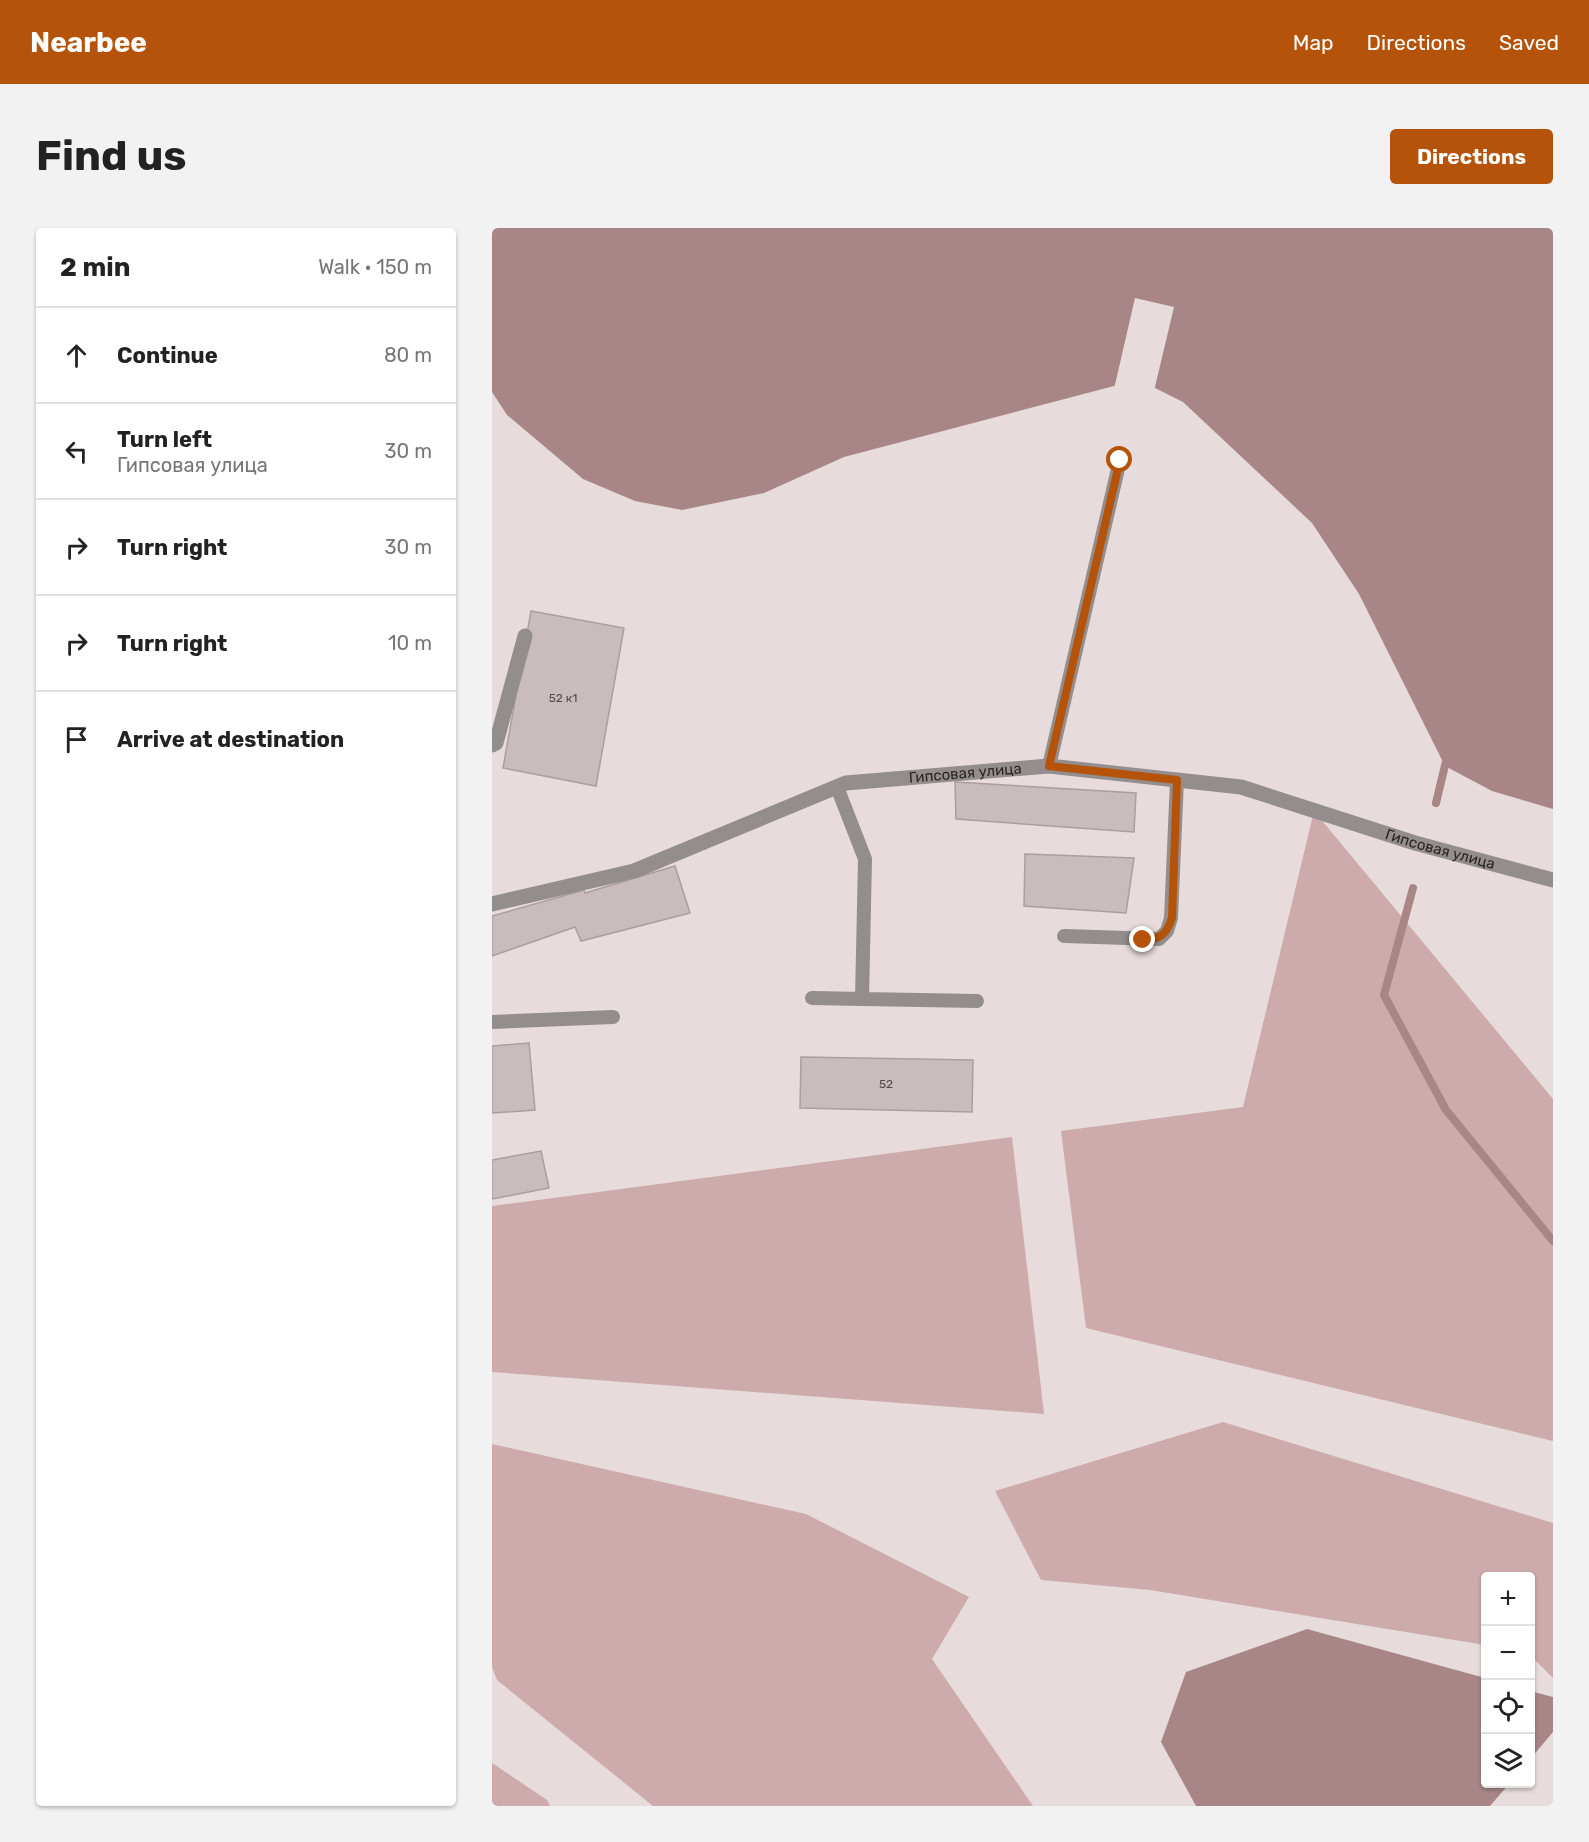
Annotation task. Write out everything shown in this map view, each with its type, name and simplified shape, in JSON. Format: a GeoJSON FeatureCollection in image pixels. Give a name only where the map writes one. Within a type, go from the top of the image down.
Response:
{"type":"FeatureCollection","features":[{"type":"Feature","properties":{"kind":"street"},"geometry":{"type":"LineString","coordinates":[[492,745],[496,743],[525,636]]}},
{"type":"Feature","properties":{"kind":"street","name":"Гипсовая улица"},"geometry":{"type":"LineString","coordinates":[[492,904],[634,871],[846,783],[1049,766],[1241,787],[1415,843],[1553,880]]}},
{"type":"Feature","properties":{"kind":"lane"},"geometry":{"type":"LineString","coordinates":[[1049,766],[1120,460]]}},
{"type":"Feature","properties":{"kind":"lane"},"geometry":{"type":"LineString","coordinates":[[1064,936],[1159,939],[1167,931],[1172,918],[1177,780]]}},
{"type":"Feature","properties":{"kind":"lane"},"geometry":{"type":"LineString","coordinates":[[837,787],[865,859],[862,999]]}},
{"type":"Feature","properties":{"kind":"lane"},"geometry":{"type":"LineString","coordinates":[[812,998],[977,1001]]}},
{"type":"Feature","properties":{"kind":"lane"},"geometry":{"type":"LineString","coordinates":[[492,1022],[613,1017]]}},
{"type":"Feature","properties":{"kind":"shaded area"},"geometry":{"type":"Polygon","coordinates":[[[492,228],[1553,228],[1553,809],[1492,791],[1445,766],[1359,594],[1312,523],[1183,402],[1155,388],[1114,386],[844,457],[764,493],[682,510],[635,501],[583,479],[507,415],[492,392],[492,228]]]}},
{"type":"Feature","properties":{"kind":"shaded area"},"geometry":{"type":"Polygon","coordinates":[[[1314,811],[1553,1099],[1553,1441],[1086,1328],[1061,1131],[1243,1107],[1314,811]]]}},
{"type":"Feature","properties":{"kind":"shaded area"},"geometry":{"type":"Polygon","coordinates":[[[1012,1137],[1044,1414],[492,1372],[492,1206],[1012,1137]]]}},
{"type":"Feature","properties":{"kind":"shaded area"},"geometry":{"type":"Polygon","coordinates":[[[1223,1422],[1553,1523],[1553,1678],[1535,1660],[1535,1572],[1481,1572],[1481,1644],[1150,1590],[1041,1580],[995,1491],[1223,1422]]]}},
{"type":"Feature","properties":{"kind":"shaded area"},"geometry":{"type":"Polygon","coordinates":[[[492,1444],[806,1514],[969,1597],[932,1659],[1033,1806],[653,1806],[497,1680],[492,1667],[492,1444]]]}},
{"type":"Feature","properties":{"kind":"shaded area"},"geometry":{"type":"Polygon","coordinates":[[[1307,1629],[1481,1677],[1481,1788],[1506,1788],[1490,1806],[1196,1806],[1161,1742],[1186,1672],[1307,1629]]]}},
{"type":"Feature","properties":{"kind":"shaded area"},"geometry":{"type":"Polygon","coordinates":[[[1535,1692],[1553,1697],[1553,1732],[1535,1753],[1535,1692]]]}},
{"type":"Feature","properties":{"kind":"shaded area"},"geometry":{"type":"Polygon","coordinates":[[[492,1763],[547,1800],[550,1806],[492,1806],[492,1763]]]}},
{"type":"Feature","properties":{"kind":"pier"},"geometry":{"type":"Polygon","coordinates":[[[1135,298],[1174,307],[1154,391],[1114,389],[1135,298]]]}},
{"type":"Feature","properties":{"kind":"building"},"geometry":{"type":"Polygon","coordinates":[[[531,611],[624,628],[596,786],[503,768],[531,611]]]}},
{"type":"Feature","properties":{"kind":"building"},"geometry":{"type":"Polygon","coordinates":[[[955,782],[1136,793],[1134,832],[956,819],[955,782]]]}},
{"type":"Feature","properties":{"kind":"building"},"geometry":{"type":"Polygon","coordinates":[[[1025,854],[1134,858],[1126,913],[1024,906],[1025,854]]]}},
{"type":"Feature","properties":{"kind":"building"},"geometry":{"type":"Polygon","coordinates":[[[675,866],[690,913],[581,941],[575,927],[492,956],[492,916],[584,890],[585,893],[675,866]]]}},
{"type":"Feature","properties":{"kind":"building"},"geometry":{"type":"Polygon","coordinates":[[[529,1043],[535,1110],[492,1113],[492,1046],[529,1043]]]}},
{"type":"Feature","properties":{"kind":"building"},"geometry":{"type":"Polygon","coordinates":[[[801,1057],[973,1060],[972,1112],[800,1108],[801,1057]]]}},
{"type":"Feature","properties":{"kind":"building"},"geometry":{"type":"Polygon","coordinates":[[[541,1151],[549,1188],[492,1199],[492,1160],[541,1151]]]}},
{"type":"Feature","properties":{"kind":"waterway"},"geometry":{"type":"LineString","coordinates":[[1436,803],[1447,757]]}},
{"type":"Feature","properties":{"kind":"waterway"},"geometry":{"type":"LineString","coordinates":[[1413,888],[1384,995],[1446,1110],[1553,1241]]}},
{"type":"Feature","properties":{"kind":"route"},"geometry":{"type":"LineString","coordinates":[[1120,460],[1049,766],[1177,780],[1172,918],[1167,931],[1159,939],[1143,940]]}}]}
